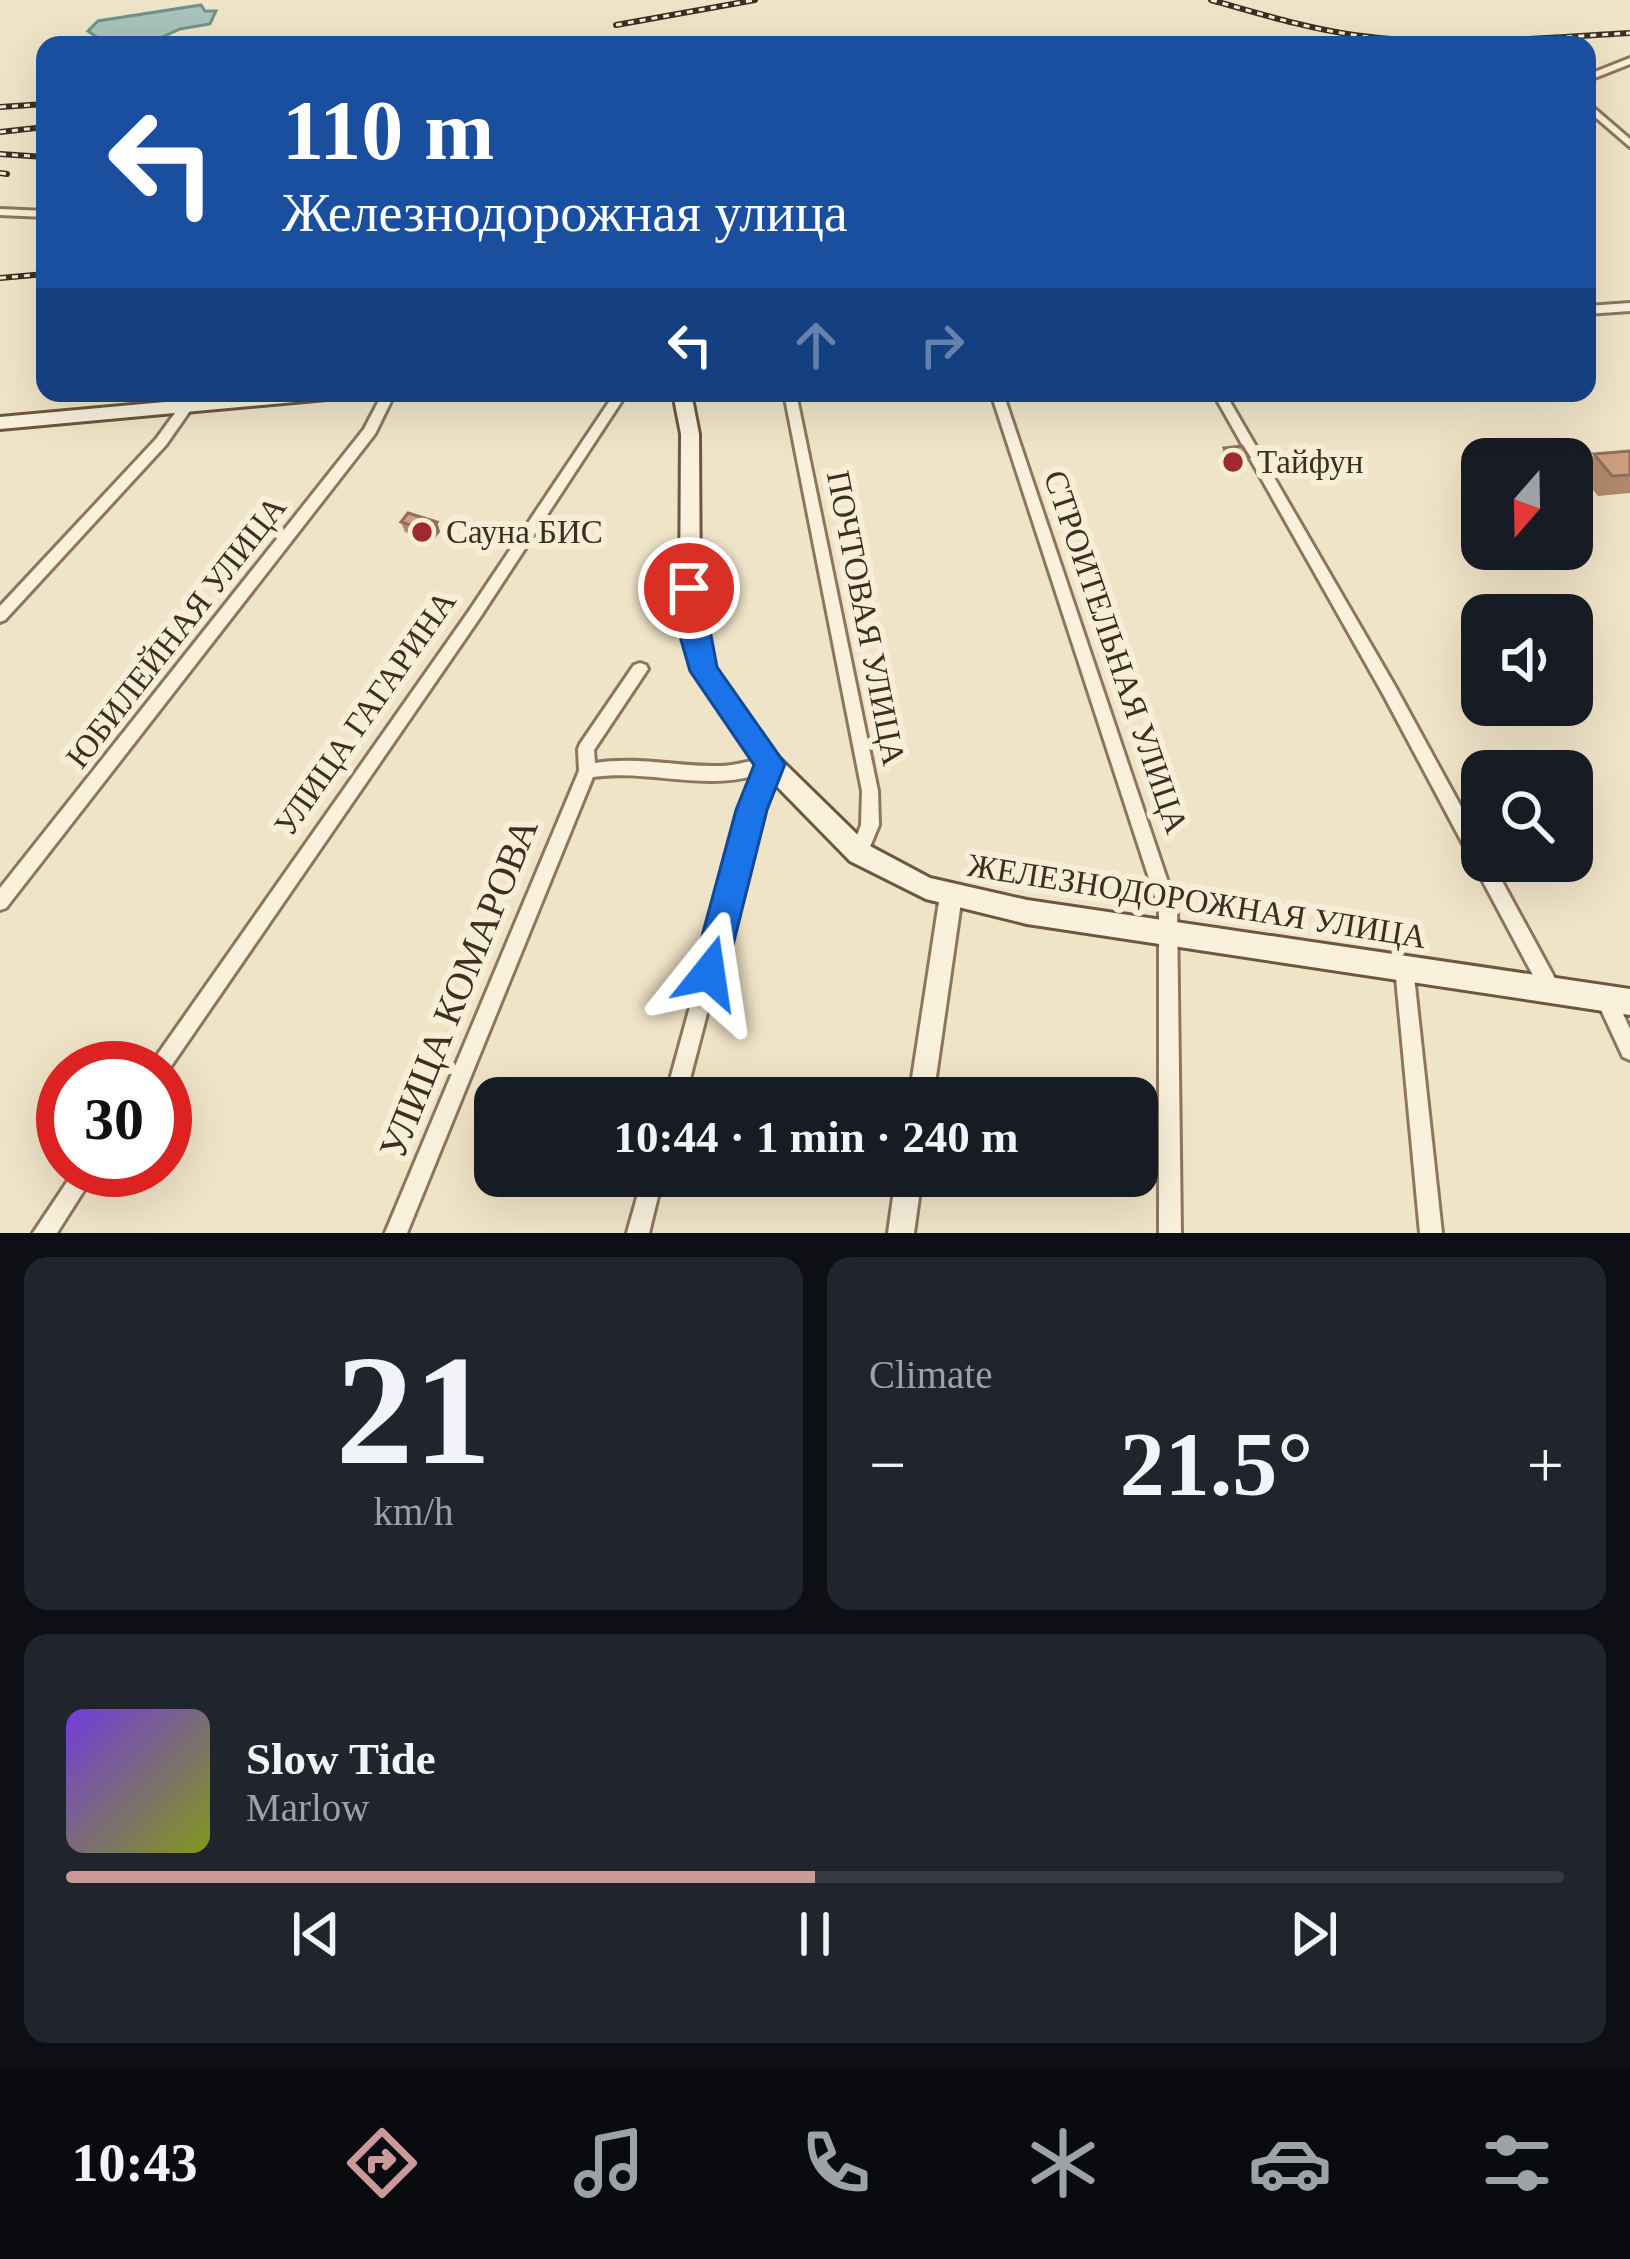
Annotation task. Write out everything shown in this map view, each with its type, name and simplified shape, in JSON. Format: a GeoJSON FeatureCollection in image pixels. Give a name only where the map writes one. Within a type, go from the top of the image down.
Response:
{"type":"FeatureCollection","features":[{"type":"Feature","properties":{"kind":"main road"},"geometry":{"type":"LineString","coordinates":[[0,423],[223,402]]}},
{"type":"Feature","properties":{"kind":"main road","name":"ЖЕЛЕЗНОДОРОЖНАЯ УЛИЦА"},"geometry":{"type":"LineString","coordinates":[[684,402],[689,421],[688,556],[695,640],[714,689],[770,764],[859,853],[906,879],[951,895],[1027,912],[1618,1000]]}},
{"type":"Feature","properties":{"kind":"street"},"geometry":{"type":"LineString","coordinates":[[1596,74],[1630,61]]}},
{"type":"Feature","properties":{"kind":"street"},"geometry":{"type":"LineString","coordinates":[[1596,113],[1630,144]]}},
{"type":"Feature","properties":{"kind":"street"},"geometry":{"type":"LineString","coordinates":[[0,212],[36,214]]}},
{"type":"Feature","properties":{"kind":"street"},"geometry":{"type":"LineString","coordinates":[[1596,309],[1630,307]]}},
{"type":"Feature","properties":{"kind":"street","name":"ЮБИЛЕЙНАЯ УЛИЦА"},"geometry":{"type":"LineString","coordinates":[[0,902],[320,497],[376,424],[385,402]]}},
{"type":"Feature","properties":{"kind":"street","name":"УЛИЦА ГАГАРИНА"},"geometry":{"type":"LineString","coordinates":[[177,1041],[488,595],[615,402]]}},
{"type":"Feature","properties":{"kind":"street","name":"ПОЧТОВАЯ УЛИЦА"},"geometry":{"type":"LineString","coordinates":[[792,402],[870,791],[870,825],[859,853]]}},
{"type":"Feature","properties":{"kind":"street","name":"СТРОИТЕЛЬНАЯ УЛИЦА"},"geometry":{"type":"LineString","coordinates":[[1000,402],[1158,868],[1170,932],[1171,1233]]}},
{"type":"Feature","properties":{"kind":"street"},"geometry":{"type":"LineString","coordinates":[[1224,402],[1389,690],[1551,990]]}},
{"type":"Feature","properties":{"kind":"street"},"geometry":{"type":"LineString","coordinates":[[0,616],[161,442],[188,405]]}},
{"type":"Feature","properties":{"kind":"street","name":"УЛИЦА КОМАРОВА"},"geometry":{"type":"LineString","coordinates":[[396,1233],[587,770],[586,749],[640,669]]}},
{"type":"Feature","properties":{"kind":"street"},"geometry":{"type":"LineString","coordinates":[[587,770],[610,766],[738,775],[770,764]]}},
{"type":"Feature","properties":{"kind":"street"},"geometry":{"type":"LineString","coordinates":[[681,1077],[751,810],[770,764]]}},
{"type":"Feature","properties":{"kind":"street"},"geometry":{"type":"LineString","coordinates":[[924,1077],[951,895]]}},
{"type":"Feature","properties":{"kind":"street"},"geometry":{"type":"LineString","coordinates":[[1403,967],[1431,1233]]}},
{"type":"Feature","properties":{"kind":"street"},"geometry":{"type":"LineString","coordinates":[[1618,1000],[1630,1050]]}},
{"type":"Feature","properties":{"kind":"street"},"geometry":{"type":"LineString","coordinates":[[44,1233],[69,1197]]}},
{"type":"Feature","properties":{"kind":"street"},"geometry":{"type":"LineString","coordinates":[[638,1233],[647,1197]]}},
{"type":"Feature","properties":{"kind":"street"},"geometry":{"type":"LineString","coordinates":[[901,1233],[906,1197]]}},
{"type":"Feature","properties":{"kind":"water"},"geometry":{"type":"Polygon","coordinates":[[[201,5],[205,11],[216,11],[210,24],[165,36],[95,36],[88,31],[98,21],[201,5]]]}},
{"type":"Feature","properties":{"kind":"building"},"geometry":{"type":"Polygon","coordinates":[[[1242,446],[1249,457],[1230,459],[1224,448],[1242,446]]]}},
{"type":"Feature","properties":{"kind":"building"},"geometry":{"type":"Polygon","coordinates":[[[1630,451],[1630,475],[1612,476],[1594,454],[1630,451]]]}},
{"type":"Feature","properties":{"kind":"building"},"geometry":{"type":"Polygon","coordinates":[[[408,513],[437,522],[429,531],[401,522],[408,513]]]}},
{"type":"Feature","properties":{"kind":"railway"},"geometry":{"type":"LineString","coordinates":[[616,25],[755,0]]}},
{"type":"Feature","properties":{"kind":"railway"},"geometry":{"type":"LineString","coordinates":[[1211,0],[1362,36]]}},
{"type":"Feature","properties":{"kind":"railway"},"geometry":{"type":"LineString","coordinates":[[1578,36],[1630,33]]}},
{"type":"Feature","properties":{"kind":"railway"},"geometry":{"type":"LineString","coordinates":[[0,107],[36,105]]}},
{"type":"Feature","properties":{"kind":"railway"},"geometry":{"type":"LineString","coordinates":[[0,132],[36,128]]}},
{"type":"Feature","properties":{"kind":"railway"},"geometry":{"type":"LineString","coordinates":[[0,154],[36,156]]}},
{"type":"Feature","properties":{"kind":"railway"},"geometry":{"type":"LineString","coordinates":[[0,173],[7,174]]}},
{"type":"Feature","properties":{"kind":"railway"},"geometry":{"type":"LineString","coordinates":[[0,278],[36,275]]}},
{"type":"Feature","properties":{"kind":"place","name":"Тайфун"},"geometry":{"type":"Point","coordinates":[1233,462]}},
{"type":"Feature","properties":{"kind":"place","name":"Сауна БИС"},"geometry":{"type":"Point","coordinates":[422,532]}},
{"type":"Feature","properties":{"kind":"route"},"geometry":{"type":"LineString","coordinates":[[689,588],[704,671],[770,764],[751,810],[709,973]]}}]}
